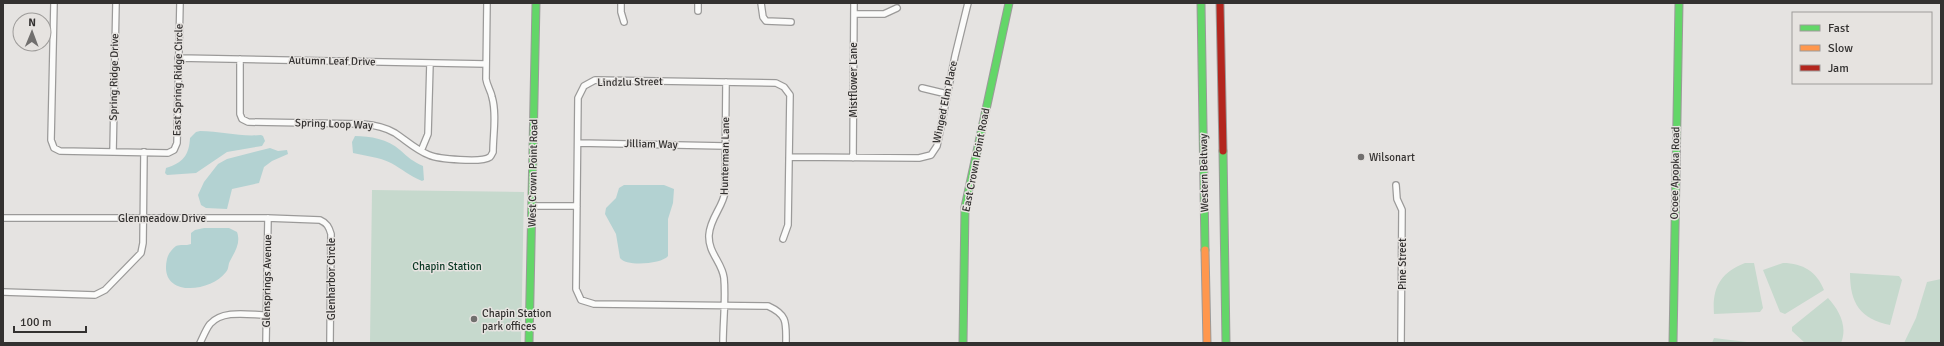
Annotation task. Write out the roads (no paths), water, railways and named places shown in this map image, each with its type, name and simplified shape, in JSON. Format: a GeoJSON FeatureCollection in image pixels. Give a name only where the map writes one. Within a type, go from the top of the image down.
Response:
{"type":"FeatureCollection","features":[{"type":"Feature","properties":{"kind":"main road","name":"West Crown Point Road"},"geometry":{"type":"LineString","coordinates":[[530,343],[536,3]]}},
{"type":"Feature","properties":{"kind":"main road","name":"East Crown Point Road"},"geometry":{"type":"LineString","coordinates":[[963,343],[965,207],[1009,3]]}},
{"type":"Feature","properties":{"kind":"main road","name":"Western Beltway"},"geometry":{"type":"LineString","coordinates":[[1201,3],[1207,343]]}},
{"type":"Feature","properties":{"kind":"main road","name":"Western Beltway"},"geometry":{"type":"LineString","coordinates":[[1220,3],[1226,343]]}},
{"type":"Feature","properties":{"kind":"main road","name":"Ocoee Apopka Road"},"geometry":{"type":"LineString","coordinates":[[1673,343],[1679,3]]}},
{"type":"Feature","properties":{"kind":"street"},"geometry":{"type":"LineString","coordinates":[[3,292],[95,295],[105,290],[141,253],[143,242],[144,152],[60,151],[54,148],[51,140],[54,3]]}},
{"type":"Feature","properties":{"kind":"street","name":"Spring Ridge Drive"},"geometry":{"type":"LineString","coordinates":[[113,152],[116,3]]}},
{"type":"Feature","properties":{"kind":"street","name":"East Spring Ridge Circle"},"geometry":{"type":"LineString","coordinates":[[144,152],[168,153],[174,150],[177,143],[180,3]]}},
{"type":"Feature","properties":{"kind":"street","name":"Spring Loop Way"},"geometry":{"type":"LineString","coordinates":[[240,59],[240,114],[242,119],[248,122],[363,124],[380,126],[394,133],[421,151],[442,159],[482,160],[489,158],[493,152],[494,106],[486,81],[487,3]]}},
{"type":"Feature","properties":{"kind":"street"},"geometry":{"type":"LineString","coordinates":[[621,3],[621,12],[624,22]]}},
{"type":"Feature","properties":{"kind":"street"},"geometry":{"type":"LineString","coordinates":[[698,3],[698,11]]}},
{"type":"Feature","properties":{"kind":"street"},"geometry":{"type":"LineString","coordinates":[[761,3],[763,17],[766,21],[791,22]]}},
{"type":"Feature","properties":{"kind":"street","name":"Mistflower Lane"},"geometry":{"type":"LineString","coordinates":[[853,158],[854,3]]}},
{"type":"Feature","properties":{"kind":"street","name":"Winged Elm Place"},"geometry":{"type":"LineString","coordinates":[[789,157],[919,158],[931,155],[937,146],[947,94],[968,3]]}},
{"type":"Feature","properties":{"kind":"street"},"geometry":{"type":"LineString","coordinates":[[854,14],[884,14],[897,8]]}},
{"type":"Feature","properties":{"kind":"street","name":"Autumn Leaf Drive"},"geometry":{"type":"LineString","coordinates":[[178,58],[486,64]]}},
{"type":"Feature","properties":{"kind":"street"},"geometry":{"type":"LineString","coordinates":[[421,151],[428,134],[430,63]]}},
{"type":"Feature","properties":{"kind":"street","name":"Lindzlu Street"},"geometry":{"type":"LineString","coordinates":[[783,239],[788,225],[790,95],[784,87],[776,83],[595,80],[584,86],[578,98],[576,289],[582,300],[594,304],[768,306],[777,310],[783,315],[786,323],[786,343]]}},
{"type":"Feature","properties":{"kind":"street","name":"Hunterman Lane"},"geometry":{"type":"LineString","coordinates":[[723,343],[724,276],[710,250],[709,235],[713,217],[724,201],[726,82]]}},
{"type":"Feature","properties":{"kind":"street"},"geometry":{"type":"LineString","coordinates":[[922,88],[947,94]]}},
{"type":"Feature","properties":{"kind":"street","name":"Jilliam Way"},"geometry":{"type":"LineString","coordinates":[[578,143],[725,146]]}},
{"type":"Feature","properties":{"kind":"street","name":"Pine Street"},"geometry":{"type":"LineString","coordinates":[[1396,185],[1397,199],[1402,210],[1402,343]]}},
{"type":"Feature","properties":{"kind":"street"},"geometry":{"type":"LineString","coordinates":[[533,206],[577,206]]}},
{"type":"Feature","properties":{"kind":"street","name":"Glenmeadow Drive"},"geometry":{"type":"LineString","coordinates":[[3,218],[268,218],[320,220]]}},
{"type":"Feature","properties":{"kind":"street","name":"Glensprings Avenue"},"geometry":{"type":"LineString","coordinates":[[266,343],[268,218]]}},
{"type":"Feature","properties":{"kind":"street","name":"Glenharbor Circle"},"geometry":{"type":"LineString","coordinates":[[320,220],[325,222],[330,228],[331,234],[330,343]]}},
{"type":"Feature","properties":{"kind":"street"},"geometry":{"type":"LineString","coordinates":[[200,343],[210,323],[218,319],[231,314],[267,315]]}},
{"type":"Feature","properties":{"kind":"water"},"geometry":{"type":"Polygon","coordinates":[[[196,132],[261,135],[265,141],[262,146],[227,152],[196,173],[167,175],[165,173],[166,168],[177,164],[184,158],[188,149],[190,138],[196,132]]]}},
{"type":"Feature","properties":{"kind":"water"},"geometry":{"type":"Polygon","coordinates":[[[355,136],[379,139],[395,146],[416,163],[423,166],[424,180],[422,181],[410,175],[386,161],[353,153],[352,142],[355,136]]]}},
{"type":"Feature","properties":{"kind":"water"},"geometry":{"type":"Polygon","coordinates":[[[270,148],[278,151],[287,150],[288,154],[272,161],[264,167],[259,183],[232,189],[227,209],[206,208],[201,205],[198,195],[204,182],[218,164],[227,159],[270,148]]]}},
{"type":"Feature","properties":{"kind":"water"},"geometry":{"type":"Polygon","coordinates":[[[624,185],[664,185],[674,189],[673,203],[668,219],[668,256],[664,259],[652,263],[629,263],[620,258],[616,234],[605,214],[606,208],[616,198],[619,188],[624,185]]]}},
{"type":"Feature","properties":{"kind":"water"},"geometry":{"type":"Polygon","coordinates":[[[204,228],[229,228],[237,232],[238,243],[229,262],[228,269],[219,279],[209,284],[187,288],[177,286],[170,280],[166,272],[168,255],[176,246],[191,244],[191,233],[195,230],[204,228]]]}},
{"type":"Feature","properties":{"kind":"place","name":"Wilsonart"},"geometry":{"type":"Point","coordinates":[1361,157]}},
{"type":"Feature","properties":{"kind":"place","name":"Chapin Station park offices"},"geometry":{"type":"Point","coordinates":[474,319]}},
{"type":"Feature","properties":{"kind":"park label","name":"Chapin Station"},"geometry":{"type":"Point","coordinates":[447,266]}}]}
